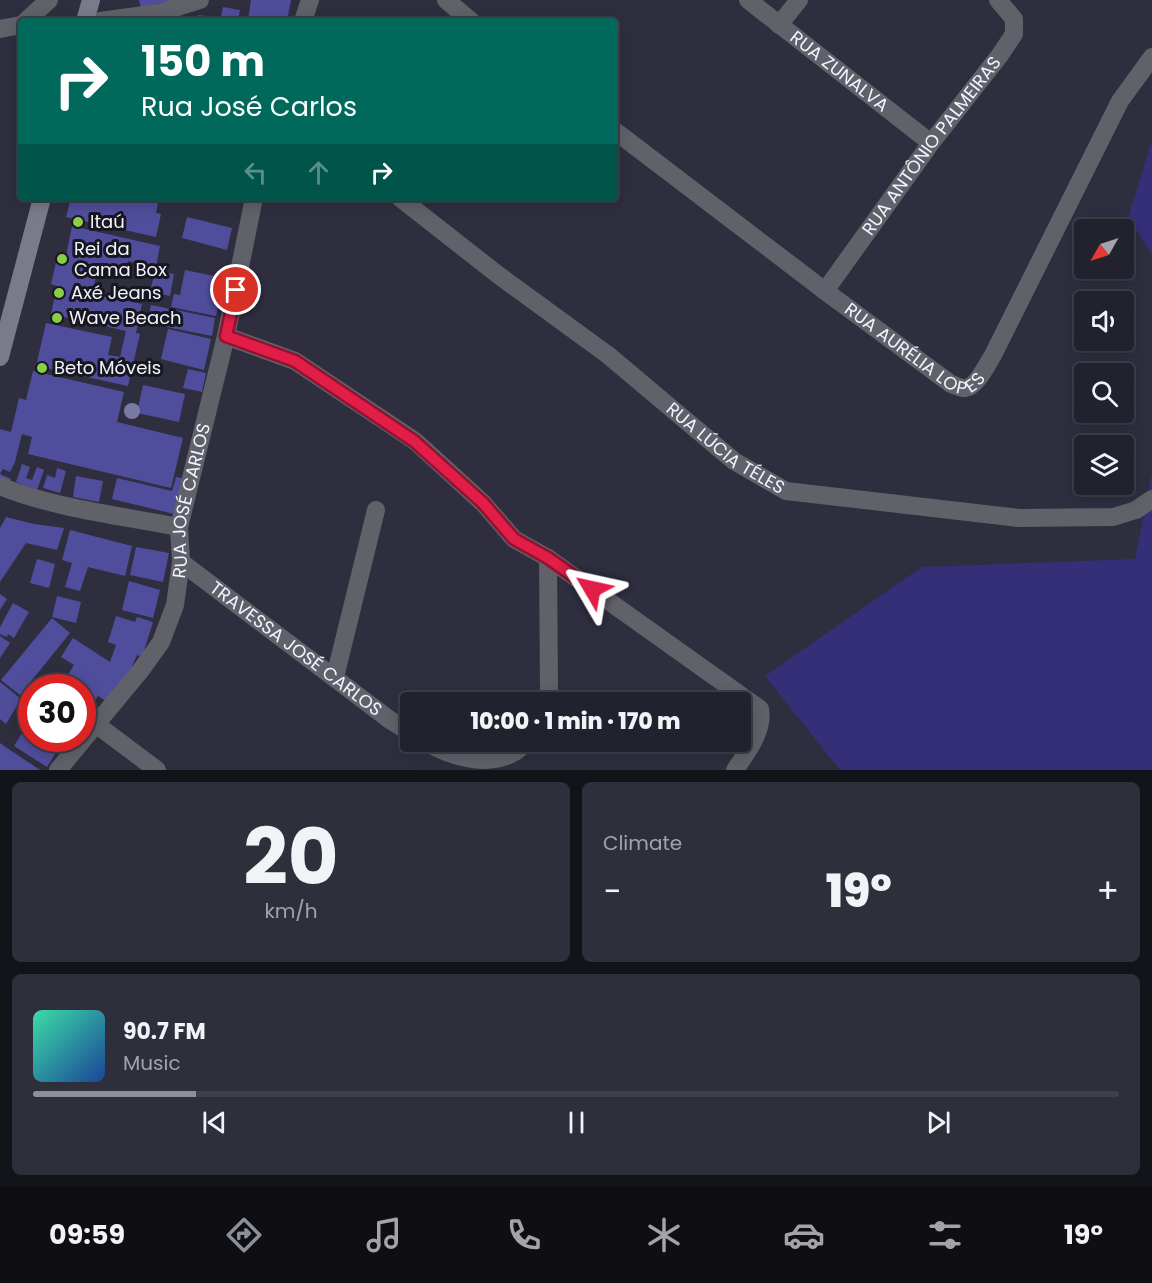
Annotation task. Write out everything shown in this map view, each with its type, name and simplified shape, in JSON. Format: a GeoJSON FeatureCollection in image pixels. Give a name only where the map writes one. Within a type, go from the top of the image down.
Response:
{"type":"FeatureCollection","features":[{"type":"Feature","properties":{"kind":"main road"},"geometry":{"type":"LineString","coordinates":[[86,18],[91,0]]}},
{"type":"Feature","properties":{"kind":"main road"},"geometry":{"type":"LineString","coordinates":[[0,357],[41,201]]}},
{"type":"Feature","properties":{"kind":"street"},"geometry":{"type":"LineString","coordinates":[[29,18],[49,0]]}},
{"type":"Feature","properties":{"kind":"street"},"geometry":{"type":"LineString","coordinates":[[122,18],[159,13],[200,0]]}},
{"type":"Feature","properties":{"kind":"street"},"geometry":{"type":"LineString","coordinates":[[304,18],[310,0]]}},
{"type":"Feature","properties":{"kind":"street"},"geometry":{"type":"LineString","coordinates":[[446,0],[467,18]]}},
{"type":"Feature","properties":{"kind":"street","name":"RUA ZUNALVA"},"geometry":{"type":"LineString","coordinates":[[747,0],[931,142]]}},
{"type":"Feature","properties":{"kind":"street"},"geometry":{"type":"LineString","coordinates":[[778,26],[799,0]]}},
{"type":"Feature","properties":{"kind":"street","name":"RUA ANTÔNIO PALMEIRAS"},"geometry":{"type":"LineString","coordinates":[[825,291],[931,142],[1014,34],[1014,19],[998,0]]}},
{"type":"Feature","properties":{"kind":"street"},"geometry":{"type":"LineString","coordinates":[[0,29],[18,26]]}},
{"type":"Feature","properties":{"kind":"street","name":"RUA AURÉLIA LOPES"},"geometry":{"type":"LineString","coordinates":[[618,133],[951,384],[965,389],[970,387],[993,355],[1120,101],[1152,57]]}},
{"type":"Feature","properties":{"kind":"street","name":"RUA JOSÉ CARLOS"},"geometry":{"type":"LineString","coordinates":[[58,770],[161,642],[175,605],[181,562],[179,527],[226,336],[253,201]]}},
{"type":"Feature","properties":{"kind":"street","name":"RUA LÚCIA TÉLES"},"geometry":{"type":"LineString","coordinates":[[404,201],[497,274],[608,355],[734,461],[786,490],[1019,518],[1113,517],[1136,510],[1152,499]]}},
{"type":"Feature","properties":{"kind":"street"},"geometry":{"type":"LineString","coordinates":[[226,336],[295,361],[414,441],[483,503],[514,539],[548,558],[760,709],[762,721],[748,751],[735,770]]}},
{"type":"Feature","properties":{"kind":"street"},"geometry":{"type":"LineString","coordinates":[[0,486],[15,493],[179,527]]}},
{"type":"Feature","properties":{"kind":"street"},"geometry":{"type":"LineString","coordinates":[[335,676],[376,510]]}},
{"type":"Feature","properties":{"kind":"street"},"geometry":{"type":"LineString","coordinates":[[548,558],[548,692]]}},
{"type":"Feature","properties":{"kind":"street","name":"TRAVESSA JOSÉ CARLOS"},"geometry":{"type":"LineString","coordinates":[[181,562],[400,726]]}},
{"type":"Feature","properties":{"kind":"street"},"geometry":{"type":"LineString","coordinates":[[97,724],[157,770]]}},
{"type":"Feature","properties":{"kind":"street"},"geometry":{"type":"LineString","coordinates":[[447,752],[456,756],[490,760],[515,752]]}},
{"type":"Feature","properties":{"kind":"shaded area"},"geometry":{"type":"Polygon","coordinates":[[[1152,140],[1152,254],[1134,227],[1134,219],[1128,218],[1152,140]]]}},
{"type":"Feature","properties":{"kind":"shaded area"},"geometry":{"type":"Polygon","coordinates":[[[1152,473],[1152,770],[840,770],[765,676],[922,567],[1135,559],[1152,473]]]}},
{"type":"Feature","properties":{"kind":"building"},"geometry":{"type":"Polygon","coordinates":[[[139,0],[169,0],[169,1],[141,8],[139,0]]]}},
{"type":"Feature","properties":{"kind":"building"},"geometry":{"type":"Polygon","coordinates":[[[251,0],[291,0],[288,18],[248,18],[251,0]]]}},
{"type":"Feature","properties":{"kind":"building"},"geometry":{"type":"Polygon","coordinates":[[[223,7],[240,10],[239,18],[221,18],[223,7]]]}},
{"type":"Feature","properties":{"kind":"building"},"geometry":{"type":"Polygon","coordinates":[[[198,15],[215,17],[215,18],[198,18],[198,15]]]}},
{"type":"Feature","properties":{"kind":"building"},"geometry":{"type":"Polygon","coordinates":[[[70,201],[158,201],[156,213],[161,214],[156,237],[66,217],[70,201]]]}},
{"type":"Feature","properties":{"kind":"building"},"geometry":{"type":"Polygon","coordinates":[[[187,217],[232,228],[227,250],[182,238],[187,217]]]}},
{"type":"Feature","properties":{"kind":"building"},"geometry":{"type":"Polygon","coordinates":[[[72,226],[160,246],[156,267],[128,261],[126,269],[99,264],[92,294],[142,304],[136,333],[140,334],[128,386],[36,366],[46,323],[112,337],[108,355],[120,357],[126,331],[51,314],[57,286],[51,284],[58,254],[66,256],[72,226]]]}},
{"type":"Feature","properties":{"kind":"building"},"geometry":{"type":"Polygon","coordinates":[[[185,270],[224,278],[216,316],[171,307],[174,294],[180,295],[185,270]]]}},
{"type":"Feature","properties":{"kind":"building"},"geometry":{"type":"Polygon","coordinates":[[[155,271],[174,274],[170,296],[150,292],[155,271]]]}},
{"type":"Feature","properties":{"kind":"building"},"geometry":{"type":"Polygon","coordinates":[[[151,305],[215,318],[212,336],[147,323],[151,305]]]}},
{"type":"Feature","properties":{"kind":"building"},"geometry":{"type":"Polygon","coordinates":[[[168,329],[211,339],[204,370],[161,359],[168,329]]]}},
{"type":"Feature","properties":{"kind":"building"},"geometry":{"type":"Polygon","coordinates":[[[188,369],[206,373],[202,392],[183,388],[188,369]]]}},
{"type":"Feature","properties":{"kind":"building"},"geometry":{"type":"Polygon","coordinates":[[[33,371],[124,392],[117,422],[183,438],[171,488],[28,454],[32,437],[22,434],[10,472],[3,469],[0,474],[0,429],[11,432],[19,398],[26,400],[33,371]]]}},
{"type":"Feature","properties":{"kind":"building"},"geometry":{"type":"Polygon","coordinates":[[[143,385],[185,394],[179,422],[137,413],[143,385]]]}},
{"type":"Feature","properties":{"kind":"building"},"geometry":{"type":"Polygon","coordinates":[[[22,464],[30,467],[26,478],[32,480],[37,467],[44,470],[37,490],[16,482],[22,464]]]}},
{"type":"Feature","properties":{"kind":"building"},"geometry":{"type":"Polygon","coordinates":[[[57,468],[66,471],[60,493],[43,488],[47,475],[55,478],[57,468]]]}},
{"type":"Feature","properties":{"kind":"building"},"geometry":{"type":"Polygon","coordinates":[[[0,474],[11,479],[6,488],[0,485],[0,474]]]}},
{"type":"Feature","properties":{"kind":"building"},"geometry":{"type":"Polygon","coordinates":[[[76,476],[103,481],[99,502],[73,497],[76,476]]]}},
{"type":"Feature","properties":{"kind":"building"},"geometry":{"type":"Polygon","coordinates":[[[176,477],[182,478],[174,514],[112,499],[117,478],[172,491],[176,477]]]}},
{"type":"Feature","properties":{"kind":"building"},"geometry":{"type":"Polygon","coordinates":[[[6,517],[64,528],[57,550],[26,543],[0,582],[0,528],[6,517]]]}},
{"type":"Feature","properties":{"kind":"building"},"geometry":{"type":"Polygon","coordinates":[[[70,530],[132,546],[125,576],[88,567],[80,591],[65,587],[72,563],[62,560],[70,530]]]}},
{"type":"Feature","properties":{"kind":"building"},"geometry":{"type":"Polygon","coordinates":[[[136,547],[169,553],[163,582],[130,575],[136,547]]]}},
{"type":"Feature","properties":{"kind":"building"},"geometry":{"type":"Polygon","coordinates":[[[37,559],[55,564],[49,588],[30,583],[37,559]]]}},
{"type":"Feature","properties":{"kind":"building"},"geometry":{"type":"Polygon","coordinates":[[[129,581],[160,590],[153,618],[122,610],[129,581]]]}},
{"type":"Feature","properties":{"kind":"building"},"geometry":{"type":"Polygon","coordinates":[[[0,594],[7,599],[0,610],[0,594]]]}},
{"type":"Feature","properties":{"kind":"building"},"geometry":{"type":"Polygon","coordinates":[[[57,596],[81,602],[76,623],[52,617],[57,596]]]}},
{"type":"Feature","properties":{"kind":"building"},"geometry":{"type":"Polygon","coordinates":[[[13,603],[29,612],[14,638],[8,634],[7,637],[0,634],[0,627],[13,603]]]}},
{"type":"Feature","properties":{"kind":"building"},"geometry":{"type":"Polygon","coordinates":[[[116,616],[135,622],[137,617],[153,622],[142,657],[137,655],[130,671],[109,703],[98,696],[96,699],[96,674],[68,674],[74,665],[61,657],[73,638],[110,662],[116,645],[108,642],[116,616]]]}},
{"type":"Feature","properties":{"kind":"building"},"geometry":{"type":"Polygon","coordinates":[[[52,618],[70,633],[37,674],[18,674],[18,693],[1,680],[52,618]]]}},
{"type":"Feature","properties":{"kind":"building"},"geometry":{"type":"Polygon","coordinates":[[[0,636],[10,643],[0,658],[0,636]]]}},
{"type":"Feature","properties":{"kind":"building"},"geometry":{"type":"Polygon","coordinates":[[[0,682],[18,697],[18,704],[6,724],[0,719],[0,682]]]}},
{"type":"Feature","properties":{"kind":"building"},"geometry":{"type":"Polygon","coordinates":[[[0,743],[7,748],[40,770],[0,770],[0,743]]]}},
{"type":"Feature","properties":{"kind":"building"},"geometry":{"type":"Polygon","coordinates":[[[23,752],[56,752],[47,767],[23,752]]]}},
{"type":"Feature","properties":{"kind":"place","name":"Itaú"},"geometry":{"type":"Point","coordinates":[78,222]}},
{"type":"Feature","properties":{"kind":"place","name":"Rei da Cama Box"},"geometry":{"type":"Point","coordinates":[62,259]}},
{"type":"Feature","properties":{"kind":"place","name":"Axé Jeans"},"geometry":{"type":"Point","coordinates":[59,293]}},
{"type":"Feature","properties":{"kind":"place","name":"Wave Beach"},"geometry":{"type":"Point","coordinates":[57,318]}},
{"type":"Feature","properties":{"kind":"place","name":"Beto Móveis"},"geometry":{"type":"Point","coordinates":[42,368]}},
{"type":"Feature","properties":{"kind":"route"},"geometry":{"type":"LineString","coordinates":[[236,290],[226,336],[295,361],[414,441],[483,503],[514,539],[548,558],[592,589]]}}]}
